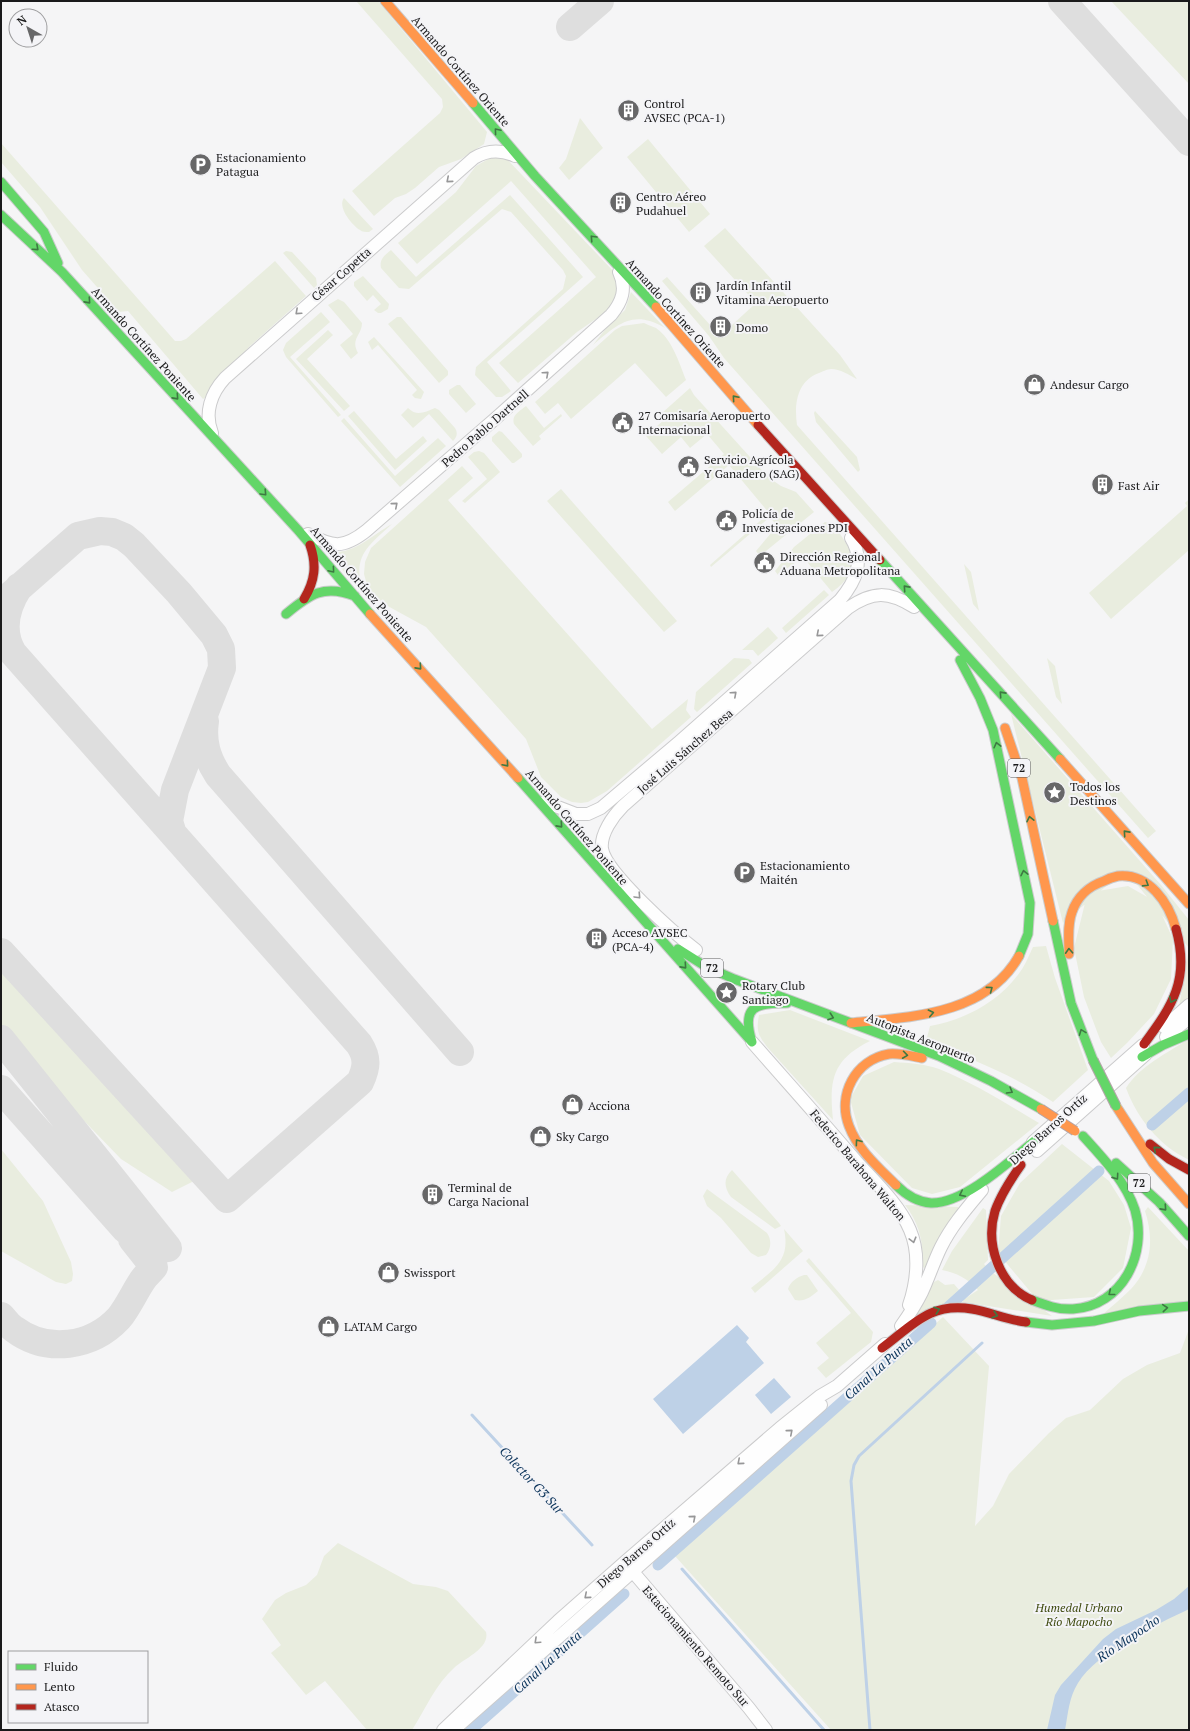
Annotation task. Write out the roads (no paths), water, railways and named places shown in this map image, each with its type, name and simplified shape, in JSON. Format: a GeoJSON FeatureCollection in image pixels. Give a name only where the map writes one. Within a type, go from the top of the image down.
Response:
{"type":"FeatureCollection","features":[{"type":"Feature","properties":{"kind":"main road","name":"Armando Cortínez Oriente"},"geometry":{"type":"LineString","coordinates":[[385,1],[523,161],[951,638]]}},
{"type":"Feature","properties":{"kind":"main road","name":"Armando Cortínez Poniente"},"geometry":{"type":"LineString","coordinates":[[1,182],[44,232],[62,272]]}},
{"type":"Feature","properties":{"kind":"main road","name":"Armando Cortínez Poniente"},"geometry":{"type":"LineString","coordinates":[[1,215],[62,272],[298,530],[639,916]]}},
{"type":"Feature","properties":{"kind":"main road"},"geometry":{"type":"LineString","coordinates":[[304,600],[310,591],[315,568],[314,555],[308,541]]}},
{"type":"Feature","properties":{"kind":"main road"},"geometry":{"type":"LineString","coordinates":[[286,614],[316,592],[330,590],[343,591],[355,596]]}},
{"type":"Feature","properties":{"kind":"main road"},"geometry":{"type":"LineString","coordinates":[[851,1023],[934,1012],[956,1006],[980,996],[1000,981],[1014,965],[1023,948],[1029,931],[1031,913],[1029,894],[993,730],[973,684],[933,619]]}},
{"type":"Feature","properties":{"kind":"main road"},"geometry":{"type":"LineString","coordinates":[[951,638],[989,693]]}},
{"type":"Feature","properties":{"kind":"main road"},"geometry":{"type":"LineString","coordinates":[[951,638],[1189,904]]}},
{"type":"Feature","properties":{"kind":"main road","name":"72"},"geometry":{"type":"LineString","coordinates":[[1001,717],[1022,778],[1071,1004],[1093,1060],[1116,1106],[1153,1163],[1189,1204]]}},
{"type":"Feature","properties":{"kind":"main road"},"geometry":{"type":"LineString","coordinates":[[1071,1004],[1068,926],[1072,910],[1076,903],[1090,888],[1109,879],[1125,877],[1144,882],[1160,895],[1171,911],[1179,932],[1182,953],[1181,972],[1176,991],[1160,1022],[1144,1044]]}},
{"type":"Feature","properties":{"kind":"main road"},"geometry":{"type":"LineString","coordinates":[[639,916],[752,1042]]}},
{"type":"Feature","properties":{"kind":"main road","name":"Autopista Aeropuerto"},"geometry":{"type":"LineString","coordinates":[[639,916],[684,953],[727,976],[794,1004],[921,1048],[978,1074],[1041,1109],[1083,1136],[1141,1185],[1189,1236]]}},
{"type":"Feature","properties":{"kind":"main road"},"geometry":{"type":"LineString","coordinates":[[752,1042],[747,1018],[753,1009],[764,1003],[770,1002],[794,1004]]}},
{"type":"Feature","properties":{"kind":"main road"},"geometry":{"type":"LineString","coordinates":[[1142,1058],[1163,1045],[1189,1034]]}},
{"type":"Feature","properties":{"kind":"main road"},"geometry":{"type":"LineString","coordinates":[[978,1074],[903,1054],[887,1055],[877,1058],[861,1069],[849,1084],[844,1101],[846,1120],[859,1144],[904,1193],[912,1198],[930,1203],[941,1202],[964,1194],[978,1185],[1038,1138]]}},
{"type":"Feature","properties":{"kind":"main road"},"geometry":{"type":"LineString","coordinates":[[1125,1121],[1161,1154],[1189,1170]]}},
{"type":"Feature","properties":{"kind":"main road"},"geometry":{"type":"LineString","coordinates":[[1021,1165],[1000,1199],[993,1218],[991,1236],[994,1255],[1001,1272],[1014,1289],[1040,1305],[1059,1310],[1077,1309],[1095,1304],[1112,1293],[1127,1277],[1132,1268],[1138,1248],[1139,1237],[1137,1216],[1128,1195],[1115,1174],[1083,1136]]}},
{"type":"Feature","properties":{"kind":"main road"},"geometry":{"type":"LineString","coordinates":[[882,1348],[919,1319],[935,1310],[949,1307],[972,1309],[1022,1322],[1052,1325],[1094,1321],[1146,1310],[1189,1306]]}},
{"type":"Feature","properties":{"kind":"street","name":"César Copetta"},"geometry":{"type":"LineString","coordinates":[[218,444],[209,423],[209,407],[214,391],[225,378],[474,158],[484,153],[496,151],[510,154],[523,161]]}},
{"type":"Feature","properties":{"kind":"street","name":"Pedro Pablo Dartnell"},"geometry":{"type":"LineString","coordinates":[[298,530],[330,544],[336,545],[350,542],[366,531],[464,446],[617,308],[623,296],[623,284],[617,268],[611,258]]}},
{"type":"Feature","properties":{"kind":"street","name":"José Luis Sánchez Besa"},"geometry":{"type":"LineString","coordinates":[[534,796],[552,806],[576,814],[588,814],[601,808],[679,742],[840,600],[854,581],[859,566],[859,557],[852,539],[821,494]]}},
{"type":"Feature","properties":{"kind":"street","name":"José Luis Sánchez Besa"},"geometry":{"type":"LineString","coordinates":[[727,976],[655,915],[626,883],[605,856],[602,845],[604,834],[623,806],[856,602],[879,594],[894,596],[933,619]]}},
{"type":"Feature","properties":{"kind":"street","name":"Diego Barros Ortíz"},"geometry":{"type":"LineString","coordinates":[[443,1730],[558,1621],[626,1561],[780,1428],[820,1396],[837,1386],[882,1348],[900,1328],[913,1310],[941,1247],[961,1214],[984,1188],[1038,1138],[1189,1005]]}},
{"type":"Feature","properties":{"kind":"street","name":"Diego Barros Ortíz"},"geometry":{"type":"LineString","coordinates":[[930,1273],[952,1239],[994,1186],[1021,1165],[1189,1018]]}},
{"type":"Feature","properties":{"kind":"street","name":"Federico Barahona Walton"},"geometry":{"type":"LineString","coordinates":[[752,1042],[877,1184],[893,1204],[910,1230],[916,1253],[916,1276],[913,1293],[900,1328]]}},
{"type":"Feature","properties":{"kind":"street","name":"Diego Barros Ortíz"},"geometry":{"type":"LineString","coordinates":[[454,1730],[573,1623],[824,1403],[837,1386]]}},
{"type":"Feature","properties":{"kind":"street","name":"Estacionamiento Remoto Sur"},"geometry":{"type":"LineString","coordinates":[[626,1561],[632,1572],[749,1708],[766,1730]]}},
{"type":"Feature","properties":{"kind":"water"},"geometry":{"type":"Polygon","coordinates":[[[737,1325],[749,1338],[746,1342],[764,1363],[683,1434],[653,1399],[737,1325]]]}},
{"type":"Feature","properties":{"kind":"water"},"geometry":{"type":"Polygon","coordinates":[[[774,1378],[791,1397],[771,1414],[755,1395],[774,1378]]]}},
{"type":"Feature","properties":{"kind":"water","name":"Río Mapocho"},"geometry":{"type":"Polygon","coordinates":[[[1189,1586],[1189,1609],[1128,1640],[1099,1661],[1087,1672],[1075,1688],[1069,1706],[1065,1730],[1047,1730],[1055,1695],[1061,1685],[1103,1639],[1116,1629],[1156,1610],[1174,1599],[1189,1586]]]}},
{"type":"Feature","properties":{"kind":"waterway","name":"Canal La Punta"},"geometry":{"type":"LineString","coordinates":[[1152,1125],[1189,1093]]}},
{"type":"Feature","properties":{"kind":"waterway","name":"Canal La Punta"},"geometry":{"type":"LineString","coordinates":[[948,1307],[1099,1171]]}},
{"type":"Feature","properties":{"kind":"waterway","name":"Canal La Punta"},"geometry":{"type":"LineString","coordinates":[[658,1565],[931,1323]]}},
{"type":"Feature","properties":{"kind":"waterway"},"geometry":{"type":"LineString","coordinates":[[870,1730],[851,1481],[854,1465],[859,1456],[982,1343]]}},
{"type":"Feature","properties":{"kind":"waterway","name":"Colector G3 Sur"},"geometry":{"type":"LineString","coordinates":[[472,1415],[592,1545]]}},
{"type":"Feature","properties":{"kind":"waterway"},"geometry":{"type":"LineString","coordinates":[[682,1569],[824,1730]]}},
{"type":"Feature","properties":{"kind":"waterway","name":"Canal La Punta"},"geometry":{"type":"LineString","coordinates":[[471,1730],[624,1594]]}},
{"type":"Feature","properties":{"kind":"place","name":"Control AVSEC (PCA-1)"},"geometry":{"type":"Point","coordinates":[629,110]}},
{"type":"Feature","properties":{"kind":"place","name":"Estacionamiento Patagua"},"geometry":{"type":"Point","coordinates":[201,164]}},
{"type":"Feature","properties":{"kind":"place","name":"Centro Aéreo Pudahuel"},"geometry":{"type":"Point","coordinates":[620,203]}},
{"type":"Feature","properties":{"kind":"place","name":"Jardín Infantil Vitamina Aeropuerto"},"geometry":{"type":"Point","coordinates":[700,292]}},
{"type":"Feature","properties":{"kind":"place","name":"Domo"},"geometry":{"type":"Point","coordinates":[721,327]}},
{"type":"Feature","properties":{"kind":"place","name":"Andesur Cargo"},"geometry":{"type":"Point","coordinates":[1034,384]}},
{"type":"Feature","properties":{"kind":"place","name":"27 Comisaría Aeropuerto Internacional"},"geometry":{"type":"Point","coordinates":[622,422]}},
{"type":"Feature","properties":{"kind":"place","name":"Servicio Agrícola Y Ganadero (SAG)"},"geometry":{"type":"Point","coordinates":[689,466]}},
{"type":"Feature","properties":{"kind":"place","name":"Fast Air"},"geometry":{"type":"Point","coordinates":[1102,485]}},
{"type":"Feature","properties":{"kind":"place","name":"Policía de Investigaciones PDI"},"geometry":{"type":"Point","coordinates":[727,520]}},
{"type":"Feature","properties":{"kind":"place","name":"Dirección Regional Aduana Metropolitana"},"geometry":{"type":"Point","coordinates":[765,563]}},
{"type":"Feature","properties":{"kind":"place","name":"Todos los Destinos"},"geometry":{"type":"Point","coordinates":[1055,793]}},
{"type":"Feature","properties":{"kind":"place","name":"Estacionamiento Maitén"},"geometry":{"type":"Point","coordinates":[744,872]}},
{"type":"Feature","properties":{"kind":"place","name":"Acceso AVSEC (PCA-4)"},"geometry":{"type":"Point","coordinates":[597,939]}},
{"type":"Feature","properties":{"kind":"place","name":"Rotary Club Santiago"},"geometry":{"type":"Point","coordinates":[726,992]}},
{"type":"Feature","properties":{"kind":"place","name":"Acciona"},"geometry":{"type":"Point","coordinates":[572,1105]}},
{"type":"Feature","properties":{"kind":"place","name":"Sky Cargo"},"geometry":{"type":"Point","coordinates":[540,1136]}},
{"type":"Feature","properties":{"kind":"place","name":"Terminal de Carga Nacional"},"geometry":{"type":"Point","coordinates":[433,1194]}},
{"type":"Feature","properties":{"kind":"place","name":"Swissport"},"geometry":{"type":"Point","coordinates":[389,1272]}},
{"type":"Feature","properties":{"kind":"place","name":"LATAM Cargo"},"geometry":{"type":"Point","coordinates":[329,1326]}},
{"type":"Feature","properties":{"kind":"park label","name":"Humedal Urbano Río Mapocho"},"geometry":{"type":"Point","coordinates":[1079,1614]}}]}
